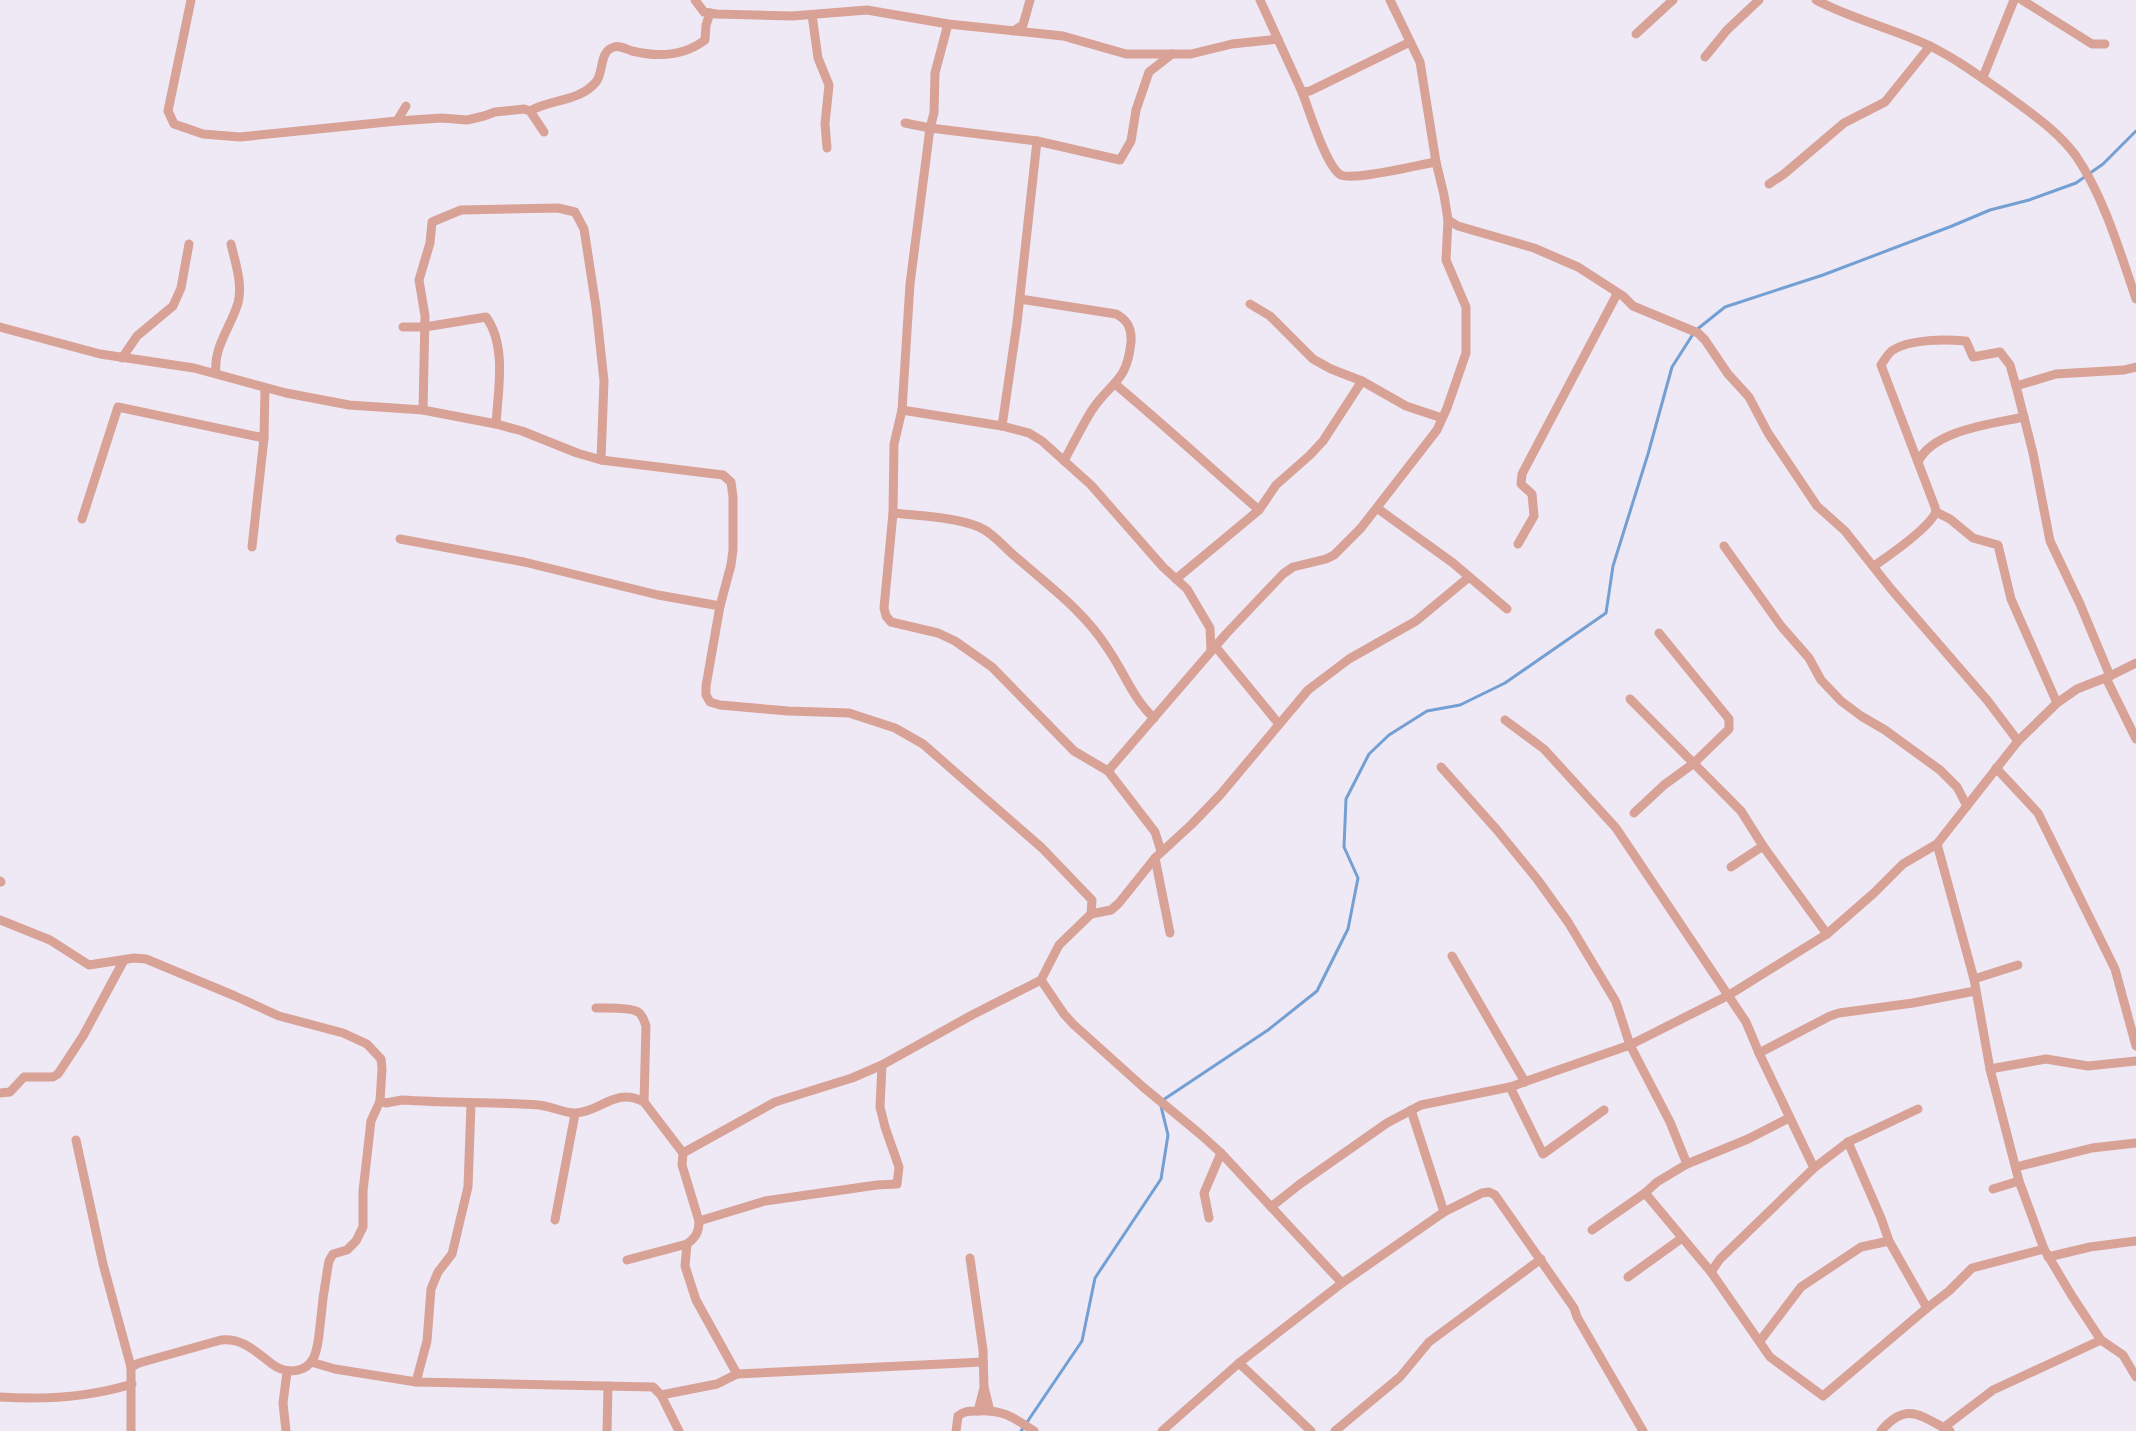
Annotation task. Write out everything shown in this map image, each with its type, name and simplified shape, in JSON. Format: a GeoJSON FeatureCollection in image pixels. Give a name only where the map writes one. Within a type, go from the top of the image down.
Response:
{"type":"FeatureCollection","features":[{"type":"Feature","properties":{"kind":"street"},"geometry":{"type":"LineString","coordinates":[[191,0],[168,111],[174,124],[203,134],[240,137],[396,121],[442,118],[468,120],[507,109],[524,109],[530,111],[544,132]]}},
{"type":"Feature","properties":{"kind":"street"},"geometry":{"type":"LineString","coordinates":[[695,0],[704,12],[710,13],[812,16],[867,10],[948,24],[1063,36],[1126,54],[1191,54],[1232,44],[1278,39]]}},
{"type":"Feature","properties":{"kind":"street"},"geometry":{"type":"LineString","coordinates":[[1013,31],[1023,25],[1030,0]]}},
{"type":"Feature","properties":{"kind":"street"},"geometry":{"type":"LineString","coordinates":[[1260,0],[1302,92],[1330,165],[1342,175],[1359,176],[1436,162]]}},
{"type":"Feature","properties":{"kind":"street"},"geometry":{"type":"LineString","coordinates":[[1108,771],[1213,648],[1283,574],[1293,567],[1326,559],[1334,555],[1361,528],[1437,430],[1466,353],[1466,307],[1446,260],[1448,220],[1436,162],[1420,62],[1397,11],[1390,0]]}},
{"type":"Feature","properties":{"kind":"street"},"geometry":{"type":"LineString","coordinates":[[1636,34],[1673,0]]}},
{"type":"Feature","properties":{"kind":"street"},"geometry":{"type":"LineString","coordinates":[[1705,57],[1727,30],[1759,0]]}},
{"type":"Feature","properties":{"kind":"street"},"geometry":{"type":"LineString","coordinates":[[1816,0],[1853,17],[1930,46],[1983,77],[2053,131],[2076,156],[2093,187],[2120,251],[2136,299]]}},
{"type":"Feature","properties":{"kind":"street"},"geometry":{"type":"LineString","coordinates":[[1983,77],[2014,0]]}},
{"type":"Feature","properties":{"kind":"street"},"geometry":{"type":"LineString","coordinates":[[2022,0],[2092,44],[2105,44]]}},
{"type":"Feature","properties":{"kind":"street"},"geometry":{"type":"LineString","coordinates":[[530,111],[547,103],[578,96],[595,83],[601,73],[603,55],[609,48],[616,46],[654,55],[690,50],[705,40],[706,25],[710,13]]}},
{"type":"Feature","properties":{"kind":"street"},"geometry":{"type":"LineString","coordinates":[[812,16],[818,58],[829,85],[825,124],[827,148]]}},
{"type":"Feature","properties":{"kind":"street"},"geometry":{"type":"LineString","coordinates":[[948,24],[935,73],[935,106],[930,128],[910,284],[902,410],[894,444],[893,513],[884,608],[886,616],[892,622],[938,633],[955,640],[973,652],[992,667],[1074,751],[1108,771],[1155,832],[1170,933]]}},
{"type":"Feature","properties":{"kind":"street"},"geometry":{"type":"LineString","coordinates":[[1023,25],[1035,33]]}},
{"type":"Feature","properties":{"kind":"street"},"geometry":{"type":"LineString","coordinates":[[1302,92],[1310,91],[1410,42]]}},
{"type":"Feature","properties":{"kind":"street"},"geometry":{"type":"LineString","coordinates":[[1769,184],[1784,174],[1844,123],[1885,102],[1930,46]]}},
{"type":"Feature","properties":{"kind":"street"},"geometry":{"type":"LineString","coordinates":[[905,123],[930,128],[1037,141],[1120,160],[1132,141],[1136,110],[1150,72],[1172,54]]}},
{"type":"Feature","properties":{"kind":"street"},"geometry":{"type":"LineString","coordinates":[[396,121],[406,106]]}},
{"type":"Feature","properties":{"kind":"street"},"geometry":{"type":"LineString","coordinates":[[1002,426],[1020,299],[1037,141]]}},
{"type":"Feature","properties":{"kind":"street"},"geometry":{"type":"LineString","coordinates":[[423,410],[425,316],[419,280],[430,243],[432,222],[461,210],[558,208],[575,212],[584,229],[596,307],[604,382],[601,460]]}},
{"type":"Feature","properties":{"kind":"street"},"geometry":{"type":"LineString","coordinates":[[1448,220],[1458,226],[1534,248],[1578,267],[1591,274],[1617,294],[1623,296],[1632,306],[1698,333],[1705,340],[1728,374],[1755,406],[1768,433],[1818,506],[1838,524],[1874,566],[1891,589],[1987,700],[2018,741]]}},
{"type":"Feature","properties":{"kind":"street"},"geometry":{"type":"LineString","coordinates":[[122,358],[137,336],[172,306],[181,288],[189,244]]}},
{"type":"Feature","properties":{"kind":"street"},"geometry":{"type":"LineString","coordinates":[[216,373],[215,360],[238,302],[239,280],[231,244]]}},
{"type":"Feature","properties":{"kind":"street"},"geometry":{"type":"LineString","coordinates":[[1518,544],[1534,516],[1532,494],[1521,484],[1522,474],[1617,294]]}},
{"type":"Feature","properties":{"kind":"street"},"geometry":{"type":"LineString","coordinates":[[1020,299],[1116,314],[1124,318],[1129,326],[1131,337],[1126,369],[1092,411],[1064,461]]}},
{"type":"Feature","properties":{"kind":"street"},"geometry":{"type":"LineString","coordinates":[[1250,304],[1277,322],[1313,359],[1331,369],[1362,380],[1406,406],[1442,418]]}},
{"type":"Feature","properties":{"kind":"street"},"geometry":{"type":"LineString","coordinates":[[403,327],[425,327],[486,316],[494,327],[499,366],[496,424]]}},
{"type":"Feature","properties":{"kind":"street"},"geometry":{"type":"LineString","coordinates":[[0,327],[65,346],[122,358],[194,368],[266,388],[349,405],[423,410],[496,424],[522,431],[577,453],[601,460],[708,471],[723,475],[731,482],[733,497],[733,550],[720,606],[706,686],[706,696],[710,702],[720,705],[788,711],[849,713],[896,728],[924,744],[1042,848],[1088,894],[1092,900],[1091,914]]}},
{"type":"Feature","properties":{"kind":"street"},"geometry":{"type":"LineString","coordinates":[[2057,703],[2011,599],[1998,544],[1973,538],[1950,519],[1936,512],[1881,366],[1892,350],[1916,342],[1949,339],[1966,341],[1974,357],[2000,352],[2010,365],[2024,417],[2050,541],[2080,604],[2108,677],[2136,739]]}},
{"type":"Feature","properties":{"kind":"street"},"geometry":{"type":"LineString","coordinates":[[2016,386],[2056,374],[2124,370],[2136,367]]}},
{"type":"Feature","properties":{"kind":"street"},"geometry":{"type":"LineString","coordinates":[[1176,579],[1259,510],[1281,480],[1323,441],[1362,380]]}},
{"type":"Feature","properties":{"kind":"street"},"geometry":{"type":"LineString","coordinates":[[1115,384],[1259,510]]}},
{"type":"Feature","properties":{"kind":"street"},"geometry":{"type":"LineString","coordinates":[[252,547],[264,438],[266,388]]}},
{"type":"Feature","properties":{"kind":"street"},"geometry":{"type":"LineString","coordinates":[[82,519],[118,407],[264,438]]}},
{"type":"Feature","properties":{"kind":"street"},"geometry":{"type":"LineString","coordinates":[[902,410],[1002,426],[1028,433],[1042,441],[1091,485],[1163,567],[1187,589],[1210,628],[1213,648],[1278,724]]}},
{"type":"Feature","properties":{"kind":"street"},"geometry":{"type":"LineString","coordinates":[[1918,462],[1922,454],[1929,447],[1964,430],[2024,417]]}},
{"type":"Feature","properties":{"kind":"street"},"geometry":{"type":"LineString","coordinates":[[1377,508],[1453,563],[1507,609]]}},
{"type":"Feature","properties":{"kind":"street"},"geometry":{"type":"LineString","coordinates":[[1874,566],[1890,556],[1927,524],[1936,512]]}},
{"type":"Feature","properties":{"kind":"street"},"geometry":{"type":"LineString","coordinates":[[893,513],[963,522],[977,526],[994,536],[1077,609],[1108,648],[1140,703],[1154,718]]}},
{"type":"Feature","properties":{"kind":"street"},"geometry":{"type":"LineString","coordinates":[[400,539],[524,562],[658,594],[720,606]]}},
{"type":"Feature","properties":{"kind":"street"},"geometry":{"type":"LineString","coordinates":[[1724,546],[1781,626],[1809,658],[1821,680],[1861,716],[1885,730],[1940,770],[1957,788],[1967,806]]}},
{"type":"Feature","properties":{"kind":"street"},"geometry":{"type":"LineString","coordinates":[[683,1153],[775,1102],[852,1078],[882,1065],[972,1015],[1041,980],[1059,945],[1091,914],[1111,910],[1115,907],[1158,854],[1192,824],[1220,795],[1308,690],[1349,659],[1416,621],[1469,577]]}},
{"type":"Feature","properties":{"kind":"street"},"geometry":{"type":"LineString","coordinates":[[1210,628],[1226,634]]}},
{"type":"Feature","properties":{"kind":"street"},"geometry":{"type":"LineString","coordinates":[[1634,813],[1664,786],[1694,763],[1729,728],[1729,719],[1659,633]]}},
{"type":"Feature","properties":{"kind":"street"},"geometry":{"type":"LineString","coordinates":[[1271,1207],[1300,1184],[1387,1123],[1411,1110],[1435,1101],[1510,1087],[1630,1045],[1729,995],[1827,934],[1874,894],[1903,864],[1937,844],[2018,741],[2057,703],[2077,689],[2108,677],[2136,662]]}},
{"type":"Feature","properties":{"kind":"street"},"geometry":{"type":"LineString","coordinates":[[1630,699],[1741,811],[1763,846],[1827,934]]}},
{"type":"Feature","properties":{"kind":"street"},"geometry":{"type":"LineString","coordinates":[[1505,720],[1544,748],[1616,828],[1746,1022],[1789,1118],[1814,1168]]}},
{"type":"Feature","properties":{"kind":"street"},"geometry":{"type":"LineString","coordinates":[[1441,767],[1537,878],[1568,922],[1616,1002],[1630,1045],[1670,1122],[1688,1164]]}},
{"type":"Feature","properties":{"kind":"street"},"geometry":{"type":"LineString","coordinates":[[1996,768],[2038,813],[2115,969],[2136,1046]]}},
{"type":"Feature","properties":{"kind":"street"},"geometry":{"type":"LineString","coordinates":[[1937,844],[1974,979],[1990,1069],[2019,1181],[2046,1253],[2101,1340],[2123,1355],[2136,1377]]}},
{"type":"Feature","properties":{"kind":"street"},"geometry":{"type":"LineString","coordinates":[[1732,867],[1763,846]]}},
{"type":"Feature","properties":{"kind":"street"},"geometry":{"type":"LineString","coordinates":[[0,920],[50,940],[89,966],[134,958],[146,959],[279,1016],[343,1033],[367,1044],[381,1059],[380,1102],[371,1121],[363,1191],[362,1227],[356,1241],[347,1250],[333,1254],[329,1261],[318,1341],[315,1355],[311,1362],[304,1368],[287,1372],[274,1366],[241,1341],[232,1339],[221,1340],[131,1367]]}},
{"type":"Feature","properties":{"kind":"street"},"geometry":{"type":"LineString","coordinates":[[1452,956],[1525,1082]]}},
{"type":"Feature","properties":{"kind":"street"},"geometry":{"type":"LineString","coordinates":[[0,1093],[10,1092],[24,1077],[52,1077],[58,1074],[84,1036],[124,960]]}},
{"type":"Feature","properties":{"kind":"street"},"geometry":{"type":"LineString","coordinates":[[1974,979],[2018,965]]}},
{"type":"Feature","properties":{"kind":"street"},"geometry":{"type":"LineString","coordinates":[[1041,980],[1073,1024],[1220,1153],[1342,1283]]}},
{"type":"Feature","properties":{"kind":"street"},"geometry":{"type":"LineString","coordinates":[[1759,1053],[1839,1013],[1913,1003],[1975,991]]}},
{"type":"Feature","properties":{"kind":"street"},"geometry":{"type":"LineString","coordinates":[[596,1008],[631,1010],[638,1012],[644,1018],[646,1026],[644,1102]]}},
{"type":"Feature","properties":{"kind":"street"},"geometry":{"type":"LineString","coordinates":[[1990,1069],[2046,1059],[2088,1066],[2136,1061]]}},
{"type":"Feature","properties":{"kind":"street"},"geometry":{"type":"LineString","coordinates":[[699,1221],[764,1201],[897,1184],[899,1167],[880,1107],[882,1065]]}},
{"type":"Feature","properties":{"kind":"street"},"geometry":{"type":"LineString","coordinates":[[1510,1087],[1543,1154],[1604,1110]]}},
{"type":"Feature","properties":{"kind":"street"},"geometry":{"type":"LineString","coordinates":[[380,1102],[386,1103],[402,1100],[538,1105],[575,1114],[626,1096],[644,1102],[683,1153],[682,1165],[699,1221],[699,1230],[695,1237],[687,1244],[626,1260]]}},
{"type":"Feature","properties":{"kind":"street"},"geometry":{"type":"LineString","coordinates":[[416,1382],[427,1341],[431,1289],[438,1272],[452,1254],[468,1187],[471,1104]]}},
{"type":"Feature","properties":{"kind":"street"},"geometry":{"type":"LineString","coordinates":[[1711,1272],[1720,1258],[1814,1168],[1848,1142],[1918,1109]]}},
{"type":"Feature","properties":{"kind":"street"},"geometry":{"type":"LineString","coordinates":[[1411,1110],[1444,1212]]}},
{"type":"Feature","properties":{"kind":"street"},"geometry":{"type":"LineString","coordinates":[[555,1220],[575,1114]]}},
{"type":"Feature","properties":{"kind":"street"},"geometry":{"type":"LineString","coordinates":[[1592,1230],[1645,1193],[1656,1182],[1688,1164],[1789,1118]]}},
{"type":"Feature","properties":{"kind":"street"},"geometry":{"type":"LineString","coordinates":[[76,1140],[104,1264],[131,1367],[132,1431]]}},
{"type":"Feature","properties":{"kind":"street"},"geometry":{"type":"LineString","coordinates":[[1848,1142],[1882,1218],[1889,1241],[1927,1308]]}},
{"type":"Feature","properties":{"kind":"street"},"geometry":{"type":"LineString","coordinates":[[2016,1167],[2092,1148],[2136,1143]]}},
{"type":"Feature","properties":{"kind":"street"},"geometry":{"type":"LineString","coordinates":[[1209,1218],[1204,1194],[1220,1153]]}},
{"type":"Feature","properties":{"kind":"street"},"geometry":{"type":"LineString","coordinates":[[1993,1189],[2019,1181]]}},
{"type":"Feature","properties":{"kind":"street"},"geometry":{"type":"LineString","coordinates":[[1162,1431],[1239,1363],[1342,1283],[1444,1212],[1482,1193],[1489,1192],[1495,1195],[1574,1308],[1577,1317],[1643,1431]]}},
{"type":"Feature","properties":{"kind":"street"},"geometry":{"type":"LineString","coordinates":[[1645,1193],[1711,1272],[1770,1357],[1823,1396],[1834,1389],[1927,1308],[1949,1292],[1972,1268],[2046,1253],[2136,1241]]}},
{"type":"Feature","properties":{"kind":"street"},"geometry":{"type":"LineString","coordinates":[[1628,1277],[1682,1238]]}},
{"type":"Feature","properties":{"kind":"street"},"geometry":{"type":"LineString","coordinates":[[1760,1341],[1801,1287],[1861,1247],[1889,1241]]}},
{"type":"Feature","properties":{"kind":"street"},"geometry":{"type":"LineString","coordinates":[[687,1244],[685,1266],[696,1300],[737,1374]]}},
{"type":"Feature","properties":{"kind":"street"},"geometry":{"type":"LineString","coordinates":[[970,1258],[984,1362],[984,1387],[990,1411]]}},
{"type":"Feature","properties":{"kind":"street"},"geometry":{"type":"LineString","coordinates":[[1335,1431],[1400,1377],[1429,1342],[1541,1259]]}},
{"type":"Feature","properties":{"kind":"street"},"geometry":{"type":"LineString","coordinates":[[1881,1431],[1899,1417],[1912,1412],[1926,1417],[1947,1429],[1993,1390],[2101,1340]]}},
{"type":"Feature","properties":{"kind":"street"},"geometry":{"type":"LineString","coordinates":[[311,1362],[335,1369],[416,1382],[653,1387],[662,1395],[679,1431]]}},
{"type":"Feature","properties":{"kind":"street"},"geometry":{"type":"LineString","coordinates":[[662,1395],[717,1384],[737,1374],[984,1362]]}},
{"type":"Feature","properties":{"kind":"street"},"geometry":{"type":"LineString","coordinates":[[1239,1363],[1311,1431]]}},
{"type":"Feature","properties":{"kind":"street"},"geometry":{"type":"LineString","coordinates":[[286,1431],[283,1403],[287,1372]]}},
{"type":"Feature","properties":{"kind":"street"},"geometry":{"type":"LineString","coordinates":[[0,1397],[106,1392],[132,1384]]}},
{"type":"Feature","properties":{"kind":"street"},"geometry":{"type":"LineString","coordinates":[[607,1431],[608,1386]]}},
{"type":"Feature","properties":{"kind":"street"},"geometry":{"type":"LineString","coordinates":[[978,1411],[984,1387]]}},
{"type":"Feature","properties":{"kind":"street"},"geometry":{"type":"LineString","coordinates":[[956,1431],[958,1416],[962,1412],[990,1411],[1009,1415],[1034,1431]]}},
{"type":"Feature","properties":{"kind":"waterway"},"geometry":{"type":"LineString","coordinates":[[1021,1431],[1082,1341],[1095,1278],[1161,1179],[1168,1135],[1160,1102],[1268,1030],[1317,991],[1348,929],[1358,878],[1344,847],[1346,799],[1369,754],[1389,735],[1427,711],[1460,705],[1505,683],[1606,613],[1613,566],[1648,454],[1672,367],[1695,331],[1725,307],[1823,275],[1990,210],[2029,200],[2076,183],[2103,164],[2136,131]]}}]}
